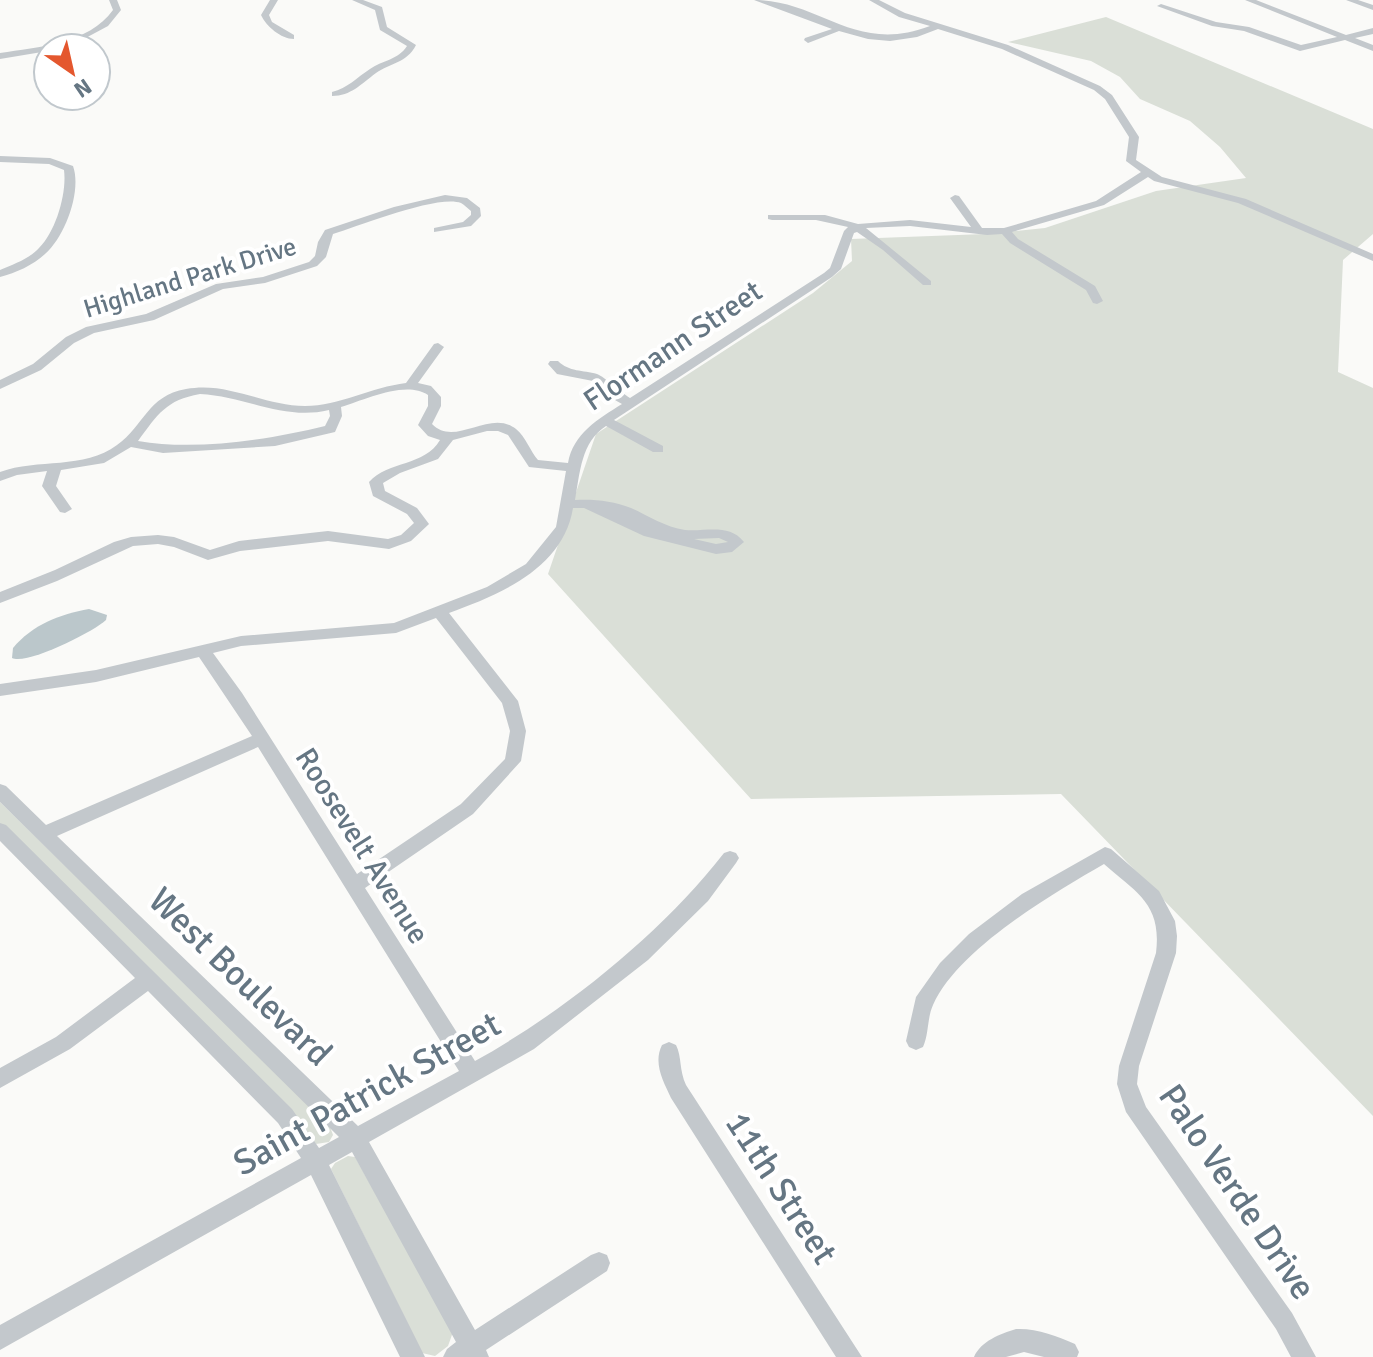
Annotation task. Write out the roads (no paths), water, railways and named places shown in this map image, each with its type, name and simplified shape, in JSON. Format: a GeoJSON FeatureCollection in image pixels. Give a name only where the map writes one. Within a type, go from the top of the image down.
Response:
{"type":"FeatureCollection","features":[{"type":"Feature","properties":{"kind":"street"},"geometry":{"type":"LineString","coordinates":[[91,32],[106,24],[117,10],[113,0]]}},
{"type":"Feature","properties":{"kind":"street"},"geometry":{"type":"LineString","coordinates":[[335,94],[359,85],[372,71],[404,56],[412,45],[383,28],[379,9],[356,0]]}},
{"type":"Feature","properties":{"kind":"street"},"geometry":{"type":"LineString","coordinates":[[758,0],[782,5],[836,30],[874,37],[907,37],[938,26]]}},
{"type":"Feature","properties":{"kind":"street"},"geometry":{"type":"LineString","coordinates":[[873,0],[902,15],[1005,47],[1086,82],[1109,97],[1134,137],[1131,161],[1147,173],[1167,182],[1232,198],[1373,258]]}},
{"type":"Feature","properties":{"kind":"street"},"geometry":{"type":"LineString","coordinates":[[1249,0],[1373,48]]}},
{"type":"Feature","properties":{"kind":"street"},"geometry":{"type":"LineString","coordinates":[[1350,0],[1373,8]]}},
{"type":"Feature","properties":{"kind":"street"},"geometry":{"type":"LineString","coordinates":[[277,1],[265,15],[269,23],[291,37]]}},
{"type":"Feature","properties":{"kind":"street"},"geometry":{"type":"LineString","coordinates":[[1161,6],[1215,24],[1246,29],[1300,48],[1373,31]]}},
{"type":"Feature","properties":{"kind":"street"},"geometry":{"type":"LineString","coordinates":[[808,40],[836,30]]}},
{"type":"Feature","properties":{"kind":"street"},"geometry":{"type":"LineString","coordinates":[[0,56],[32,51]]}},
{"type":"Feature","properties":{"kind":"street"},"geometry":{"type":"LineString","coordinates":[[0,159],[50,161],[69,168],[73,181],[47,246],[34,258],[0,274]]}},
{"type":"Feature","properties":{"kind":"street"},"geometry":{"type":"LineString","coordinates":[[856,228],[919,223],[977,231],[1005,231],[1100,203],[1147,173]]}},
{"type":"Feature","properties":{"kind":"street","name":"Highland Park Drive"},"geometry":{"type":"LineString","coordinates":[[0,385],[37,367],[70,340],[90,330],[150,317],[220,286],[265,280],[313,264],[320,257],[329,232],[398,209],[445,198],[463,200],[476,210],[476,216],[467,224],[438,230]]}},
{"type":"Feature","properties":{"kind":"street"},"geometry":{"type":"LineString","coordinates":[[955,198],[976,225],[977,231]]}},
{"type":"Feature","properties":{"kind":"street"},"geometry":{"type":"LineString","coordinates":[[772,217],[833,220],[856,228],[927,283]]}},
{"type":"Feature","properties":{"kind":"street","name":"Flormann Street"},"geometry":{"type":"LineString","coordinates":[[0,690],[96,676],[202,649],[268,638],[373,632],[440,613],[509,583],[531,567],[563,528],[572,468],[583,439],[630,403],[828,275],[837,263],[845,235],[856,228]]}},
{"type":"Feature","properties":{"kind":"street"},"geometry":{"type":"LineString","coordinates":[[1005,231],[1014,241],[1091,288],[1097,301]]}},
{"type":"Feature","properties":{"kind":"street"},"geometry":{"type":"LineString","coordinates":[[411,384],[438,347]]}},
{"type":"Feature","properties":{"kind":"street"},"geometry":{"type":"LineString","coordinates":[[554,364],[561,371],[597,378],[610,392],[630,403]]}},
{"type":"Feature","properties":{"kind":"street"},"geometry":{"type":"LineString","coordinates":[[0,477],[33,467],[78,465],[104,459],[129,443],[159,403],[194,390],[222,389],[281,409],[335,407],[411,384],[428,389],[437,403],[426,419],[428,430],[449,436],[497,426],[512,431],[534,464],[572,468]]}},
{"type":"Feature","properties":{"kind":"street"},"geometry":{"type":"LineString","coordinates":[[129,443],[163,449],[292,440],[330,429],[336,416],[335,407]]}},
{"type":"Feature","properties":{"kind":"street"},"geometry":{"type":"LineString","coordinates":[[605,420],[658,449]]}},
{"type":"Feature","properties":{"kind":"street"},"geometry":{"type":"LineString","coordinates":[[6,595],[138,538],[197,547],[208,555],[239,546],[289,543],[316,537],[375,544],[406,538],[422,524],[412,511],[378,493],[376,482],[388,473],[431,460],[449,436]]}},
{"type":"Feature","properties":{"kind":"street"},"geometry":{"type":"LineString","coordinates":[[55,467],[49,486],[65,509]]}},
{"type":"Feature","properties":{"kind":"street"},"geometry":{"type":"LineString","coordinates":[[568,504],[589,505],[612,507],[667,531],[686,535],[721,533],[737,542],[727,549],[716,549],[649,533],[589,505]]}},
{"type":"Feature","properties":{"kind":"street"},"geometry":{"type":"LineString","coordinates":[[355,885],[467,809],[513,761],[518,731],[510,701],[440,613]]}},
{"type":"Feature","properties":{"kind":"street","name":"Roosevelt Avenue"},"geometry":{"type":"LineString","coordinates":[[202,649],[262,738],[472,1074]]}},
{"type":"Feature","properties":{"kind":"street"},"geometry":{"type":"LineString","coordinates":[[44,834],[262,738]]}},
{"type":"Feature","properties":{"kind":"street","name":"West Boulevard"},"geometry":{"type":"LineString","coordinates":[[0,791],[356,1139],[468,1353]]}},
{"type":"Feature","properties":{"kind":"street","name":"West Boulevard"},"geometry":{"type":"LineString","coordinates":[[0,830],[285,1116],[316,1162],[413,1357]]}},
{"type":"Feature","properties":{"kind":"street","name":"Palo Verde Drive"},"geometry":{"type":"LineString","coordinates":[[916,1041],[923,1003],[947,969],[999,920],[1105,854],[1166,912],[1170,937],[1129,1066],[1127,1084],[1131,1096],[1153,1136],[1284,1321],[1304,1357]]}},
{"type":"Feature","properties":{"kind":"street","name":"Saint Patrick Street"},"geometry":{"type":"LineString","coordinates":[[0,1338],[554,1025],[641,954],[701,896],[730,858]]}},
{"type":"Feature","properties":{"kind":"street"},"geometry":{"type":"LineString","coordinates":[[0,1079],[51,1051],[149,979]]}},
{"type":"Feature","properties":{"kind":"street","name":"11th Street"},"geometry":{"type":"LineString","coordinates":[[669,1051],[669,1070],[678,1091],[850,1357]]}},
{"type":"Feature","properties":{"kind":"street"},"geometry":{"type":"LineString","coordinates":[[468,1353],[599,1263]]}},
{"type":"Feature","properties":{"kind":"street"},"geometry":{"type":"LineString","coordinates":[[986,1357],[1005,1341],[1019,1340],[1067,1352]]}}]}
